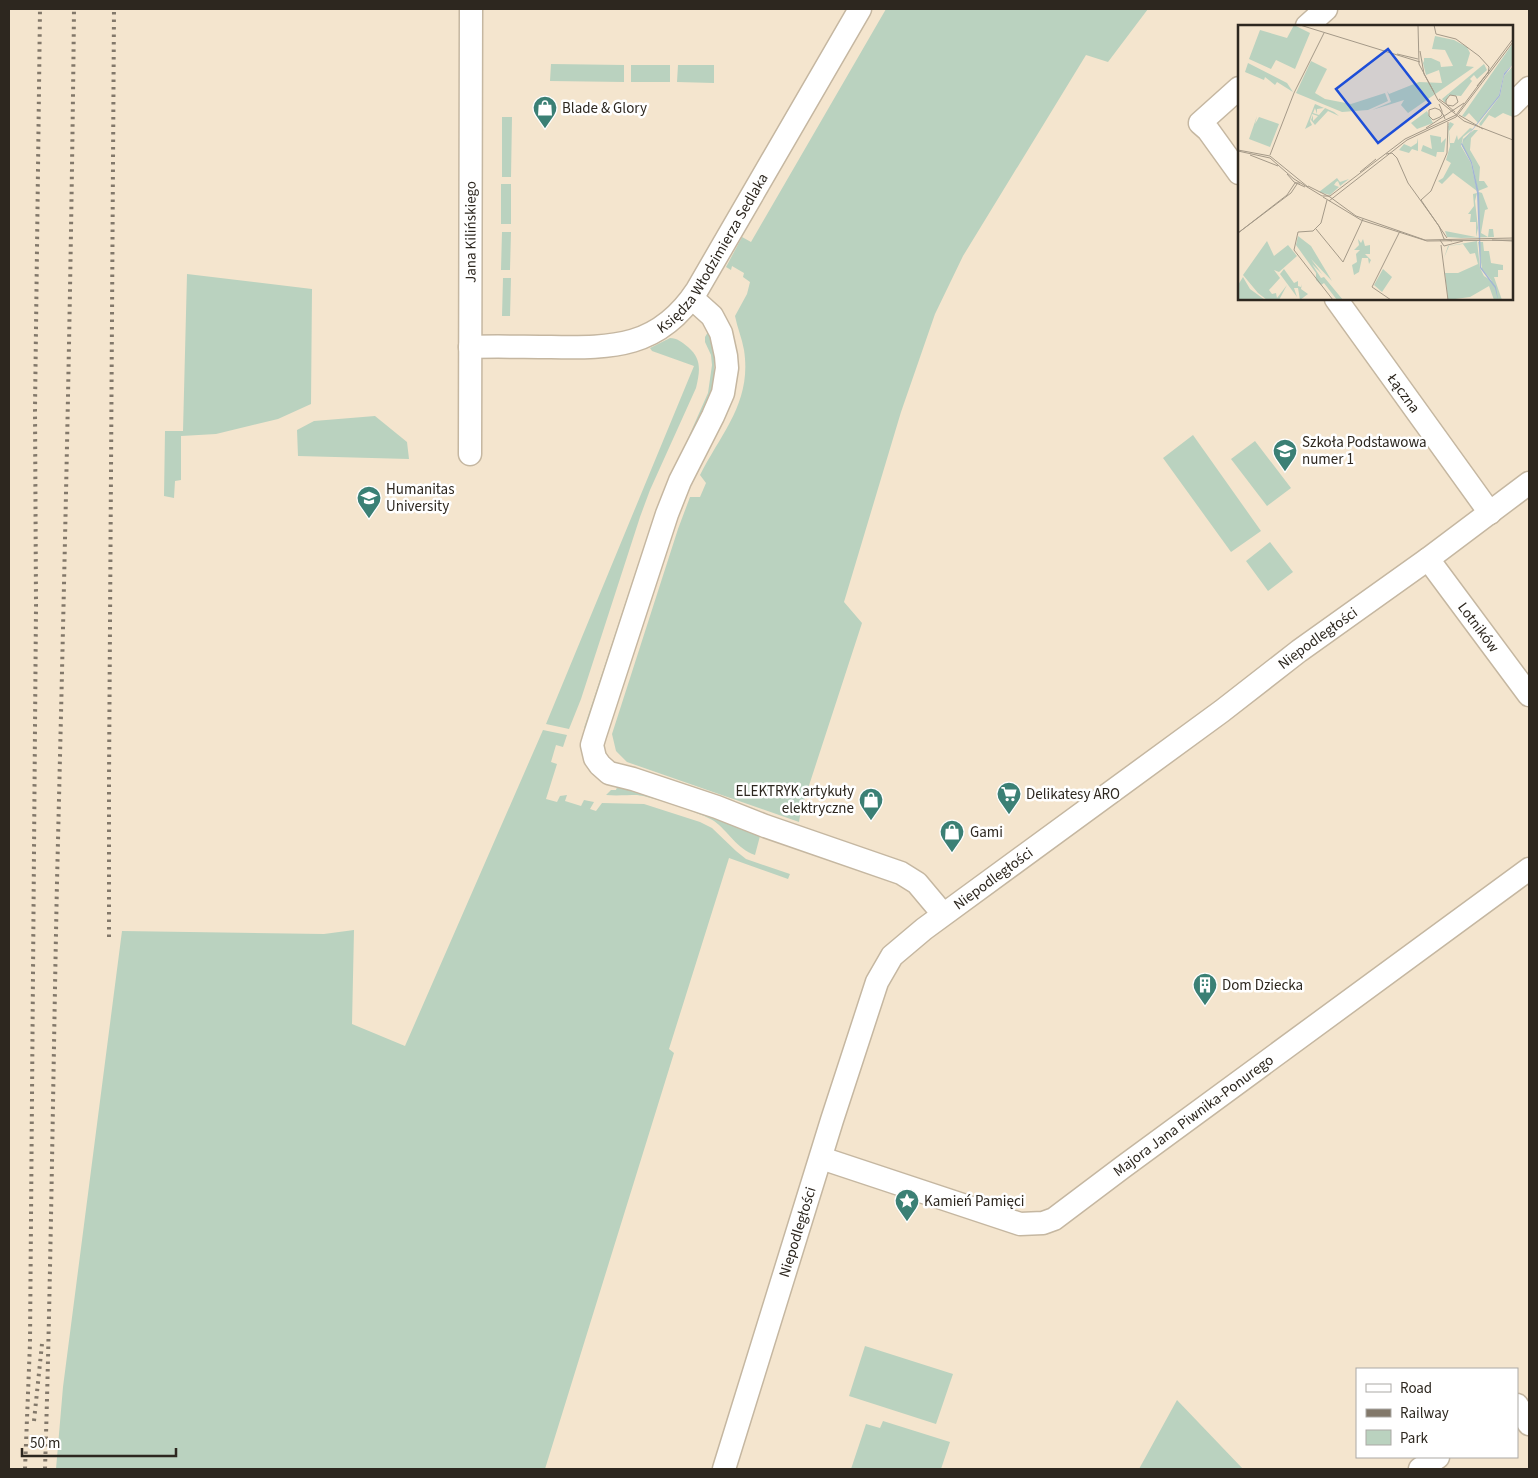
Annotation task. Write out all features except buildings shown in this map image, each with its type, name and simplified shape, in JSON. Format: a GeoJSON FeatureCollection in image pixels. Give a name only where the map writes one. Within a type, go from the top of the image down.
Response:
{"type":"FeatureCollection","features":[{"type":"Feature","properties":{"kind":"street","name":"Jana Kilińskiego"},"geometry":{"type":"LineString","coordinates":[[470,454],[471,9]]}},
{"type":"Feature","properties":{"kind":"street","name":"Księdza Włodzimierza Sedlaka"},"geometry":{"type":"LineString","coordinates":[[470,346],[587,348],[615,346],[652,333],[675,316],[692,298],[860,9]]}},
{"type":"Feature","properties":{"kind":"street"},"geometry":{"type":"LineString","coordinates":[[1308,25],[1326,9]]}},
{"type":"Feature","properties":{"kind":"street"},"geometry":{"type":"LineString","coordinates":[[1513,104],[1529,88]]}},
{"type":"Feature","properties":{"kind":"street"},"geometry":{"type":"LineString","coordinates":[[1238,89],[1200,123],[1208,130],[1238,172]]}},
{"type":"Feature","properties":{"kind":"street"},"geometry":{"type":"LineString","coordinates":[[692,298],[712,316],[721,333],[727,368],[723,392],[714,416],[680,481],[654,548],[595,734],[592,745],[595,758],[609,773],[717,807],[765,826],[901,873],[911,878],[923,888],[943,914]]}},
{"type":"Feature","properties":{"kind":"street","name":"Łączna"},"geometry":{"type":"LineString","coordinates":[[1337,300],[1490,513]]}},
{"type":"Feature","properties":{"kind":"street","name":"Niepodległości"},"geometry":{"type":"LineString","coordinates":[[724,1469],[821,1158],[882,973],[899,950],[943,914],[1222,711],[1529,483]]}},
{"type":"Feature","properties":{"kind":"street","name":"Lotników"},"geometry":{"type":"LineString","coordinates":[[1428,559],[1529,695]]}},
{"type":"Feature","properties":{"kind":"street","name":"Majora Jana Piwnika-Ponurego"},"geometry":{"type":"LineString","coordinates":[[821,1158],[1020,1224],[1043,1223],[1054,1219],[1130,1161],[1529,869]]}},
{"type":"Feature","properties":{"kind":"street"},"geometry":{"type":"LineString","coordinates":[[1518,1398],[1529,1391]]}},
{"type":"Feature","properties":{"kind":"street"},"geometry":{"type":"LineString","coordinates":[[1518,1407],[1529,1424]]}},
{"type":"Feature","properties":{"kind":"green space"},"geometry":{"type":"Polygon","coordinates":[[[886,9],[1148,9],[1108,62],[1086,55],[963,256],[935,314],[901,412],[844,602],[862,623],[801,810],[799,822],[627,762],[616,751],[612,734],[690,497],[700,497],[706,483],[700,475],[733,416],[744,385],[744,350],[735,316],[747,294],[750,282],[743,277],[744,273],[732,266],[731,270],[726,267],[742,237],[751,242],[886,9]]]}},
{"type":"Feature","properties":{"kind":"green space"},"geometry":{"type":"Polygon","coordinates":[[[551,64],[624,65],[624,82],[550,81],[551,64]]]}},
{"type":"Feature","properties":{"kind":"green space"},"geometry":{"type":"Polygon","coordinates":[[[631,65],[670,65],[670,82],[631,82],[631,65]]]}},
{"type":"Feature","properties":{"kind":"green space"},"geometry":{"type":"Polygon","coordinates":[[[678,65],[714,65],[714,83],[677,82],[678,65]]]}},
{"type":"Feature","properties":{"kind":"green space"},"geometry":{"type":"Polygon","coordinates":[[[502,117],[512,117],[511,177],[502,177],[502,117]]]}},
{"type":"Feature","properties":{"kind":"green space"},"geometry":{"type":"Polygon","coordinates":[[[501,184],[511,184],[511,224],[501,224],[501,184]]]}},
{"type":"Feature","properties":{"kind":"green space"},"geometry":{"type":"Polygon","coordinates":[[[502,232],[511,232],[510,270],[501,270],[502,232]]]}},
{"type":"Feature","properties":{"kind":"green space"},"geometry":{"type":"Polygon","coordinates":[[[187,274],[312,289],[311,404],[278,419],[216,434],[181,436],[181,480],[175,481],[174,498],[164,496],[165,431],[183,431],[187,274]]]}},
{"type":"Feature","properties":{"kind":"green space"},"geometry":{"type":"Polygon","coordinates":[[[503,278],[511,278],[510,316],[502,316],[503,278]]]}},
{"type":"Feature","properties":{"kind":"green space"},"geometry":{"type":"Polygon","coordinates":[[[708,332],[713,347],[714,362],[711,392],[588,726],[584,728],[655,513],[708,393],[712,365],[711,355],[705,342],[708,332]]]}},
{"type":"Feature","properties":{"kind":"green space"},"geometry":{"type":"Polygon","coordinates":[[[670,338],[682,342],[696,356],[699,371],[696,388],[650,490],[581,699],[569,729],[546,724],[694,366],[652,351],[650,348],[670,338]]]}},
{"type":"Feature","properties":{"kind":"green space"},"geometry":{"type":"Polygon","coordinates":[[[375,416],[407,442],[409,459],[298,456],[297,430],[314,421],[375,416]]]}},
{"type":"Feature","properties":{"kind":"green space"},"geometry":{"type":"Polygon","coordinates":[[[1193,435],[1261,531],[1231,552],[1163,458],[1193,435]]]}},
{"type":"Feature","properties":{"kind":"green space"},"geometry":{"type":"Polygon","coordinates":[[[1255,441],[1291,488],[1267,506],[1231,459],[1255,441]]]}},
{"type":"Feature","properties":{"kind":"green space"},"geometry":{"type":"Polygon","coordinates":[[[1270,542],[1293,572],[1268,591],[1246,561],[1270,542]]]}},
{"type":"Feature","properties":{"kind":"green space"},"geometry":{"type":"Polygon","coordinates":[[[543,730],[567,735],[563,747],[556,745],[551,762],[557,764],[546,799],[557,802],[560,796],[567,795],[565,801],[581,806],[584,800],[594,802],[590,809],[596,811],[602,803],[644,804],[700,822],[712,828],[746,859],[790,874],[788,879],[729,858],[669,1049],[674,1053],[545,1469],[56,1469],[63,1387],[122,931],[324,934],[354,930],[352,1024],[405,1046],[543,730]]]}},
{"type":"Feature","properties":{"kind":"green space"},"geometry":{"type":"Polygon","coordinates":[[[618,784],[712,814],[760,836],[755,855],[743,849],[714,821],[699,814],[643,796],[606,795],[611,790],[616,790],[618,784]]]}},
{"type":"Feature","properties":{"kind":"green space"},"geometry":{"type":"Polygon","coordinates":[[[865,1346],[953,1374],[936,1424],[849,1396],[865,1346]]]}},
{"type":"Feature","properties":{"kind":"green space"},"geometry":{"type":"Polygon","coordinates":[[[1177,1400],[1243,1469],[1139,1469],[1177,1400]]]}},
{"type":"Feature","properties":{"kind":"green space"},"geometry":{"type":"Polygon","coordinates":[[[883,1421],[950,1442],[941,1469],[851,1469],[866,1424],[880,1428],[883,1421]]]}},
{"type":"Feature","properties":{"kind":"railway"},"geometry":{"type":"LineString","coordinates":[[25,1469],[30,1343],[36,606],[35,408],[40,9]]}},
{"type":"Feature","properties":{"kind":"railway"},"geometry":{"type":"LineString","coordinates":[[45,1469],[67,446],[74,9]]}},
{"type":"Feature","properties":{"kind":"railway"},"geometry":{"type":"LineString","coordinates":[[109,937],[114,9]]}},
{"type":"Feature","properties":{"kind":"railway"},"geometry":{"type":"LineString","coordinates":[[34,1421],[42,1344]]}},
{"type":"Feature","properties":{"kind":"place","name":"Blade & Glory"},"geometry":{"type":"Point","coordinates":[545,129]}},
{"type":"Feature","properties":{"kind":"place","name":"Szkoła Podstawowa numer 1"},"geometry":{"type":"Point","coordinates":[1285,472]}},
{"type":"Feature","properties":{"kind":"place","name":"Humanitas University"},"geometry":{"type":"Point","coordinates":[369,519]}},
{"type":"Feature","properties":{"kind":"place","name":"Delikatesy ARO"},"geometry":{"type":"Point","coordinates":[1009,815]}},
{"type":"Feature","properties":{"kind":"place","name":"ELEKTRYK artykuły elektryczne"},"geometry":{"type":"Point","coordinates":[871,821]}},
{"type":"Feature","properties":{"kind":"place","name":"Gami"},"geometry":{"type":"Point","coordinates":[952,853]}},
{"type":"Feature","properties":{"kind":"place","name":"Dom Dziecka"},"geometry":{"type":"Point","coordinates":[1205,1006]}},
{"type":"Feature","properties":{"kind":"place","name":"Kamień Pamięci"},"geometry":{"type":"Point","coordinates":[907,1222]}}]}
